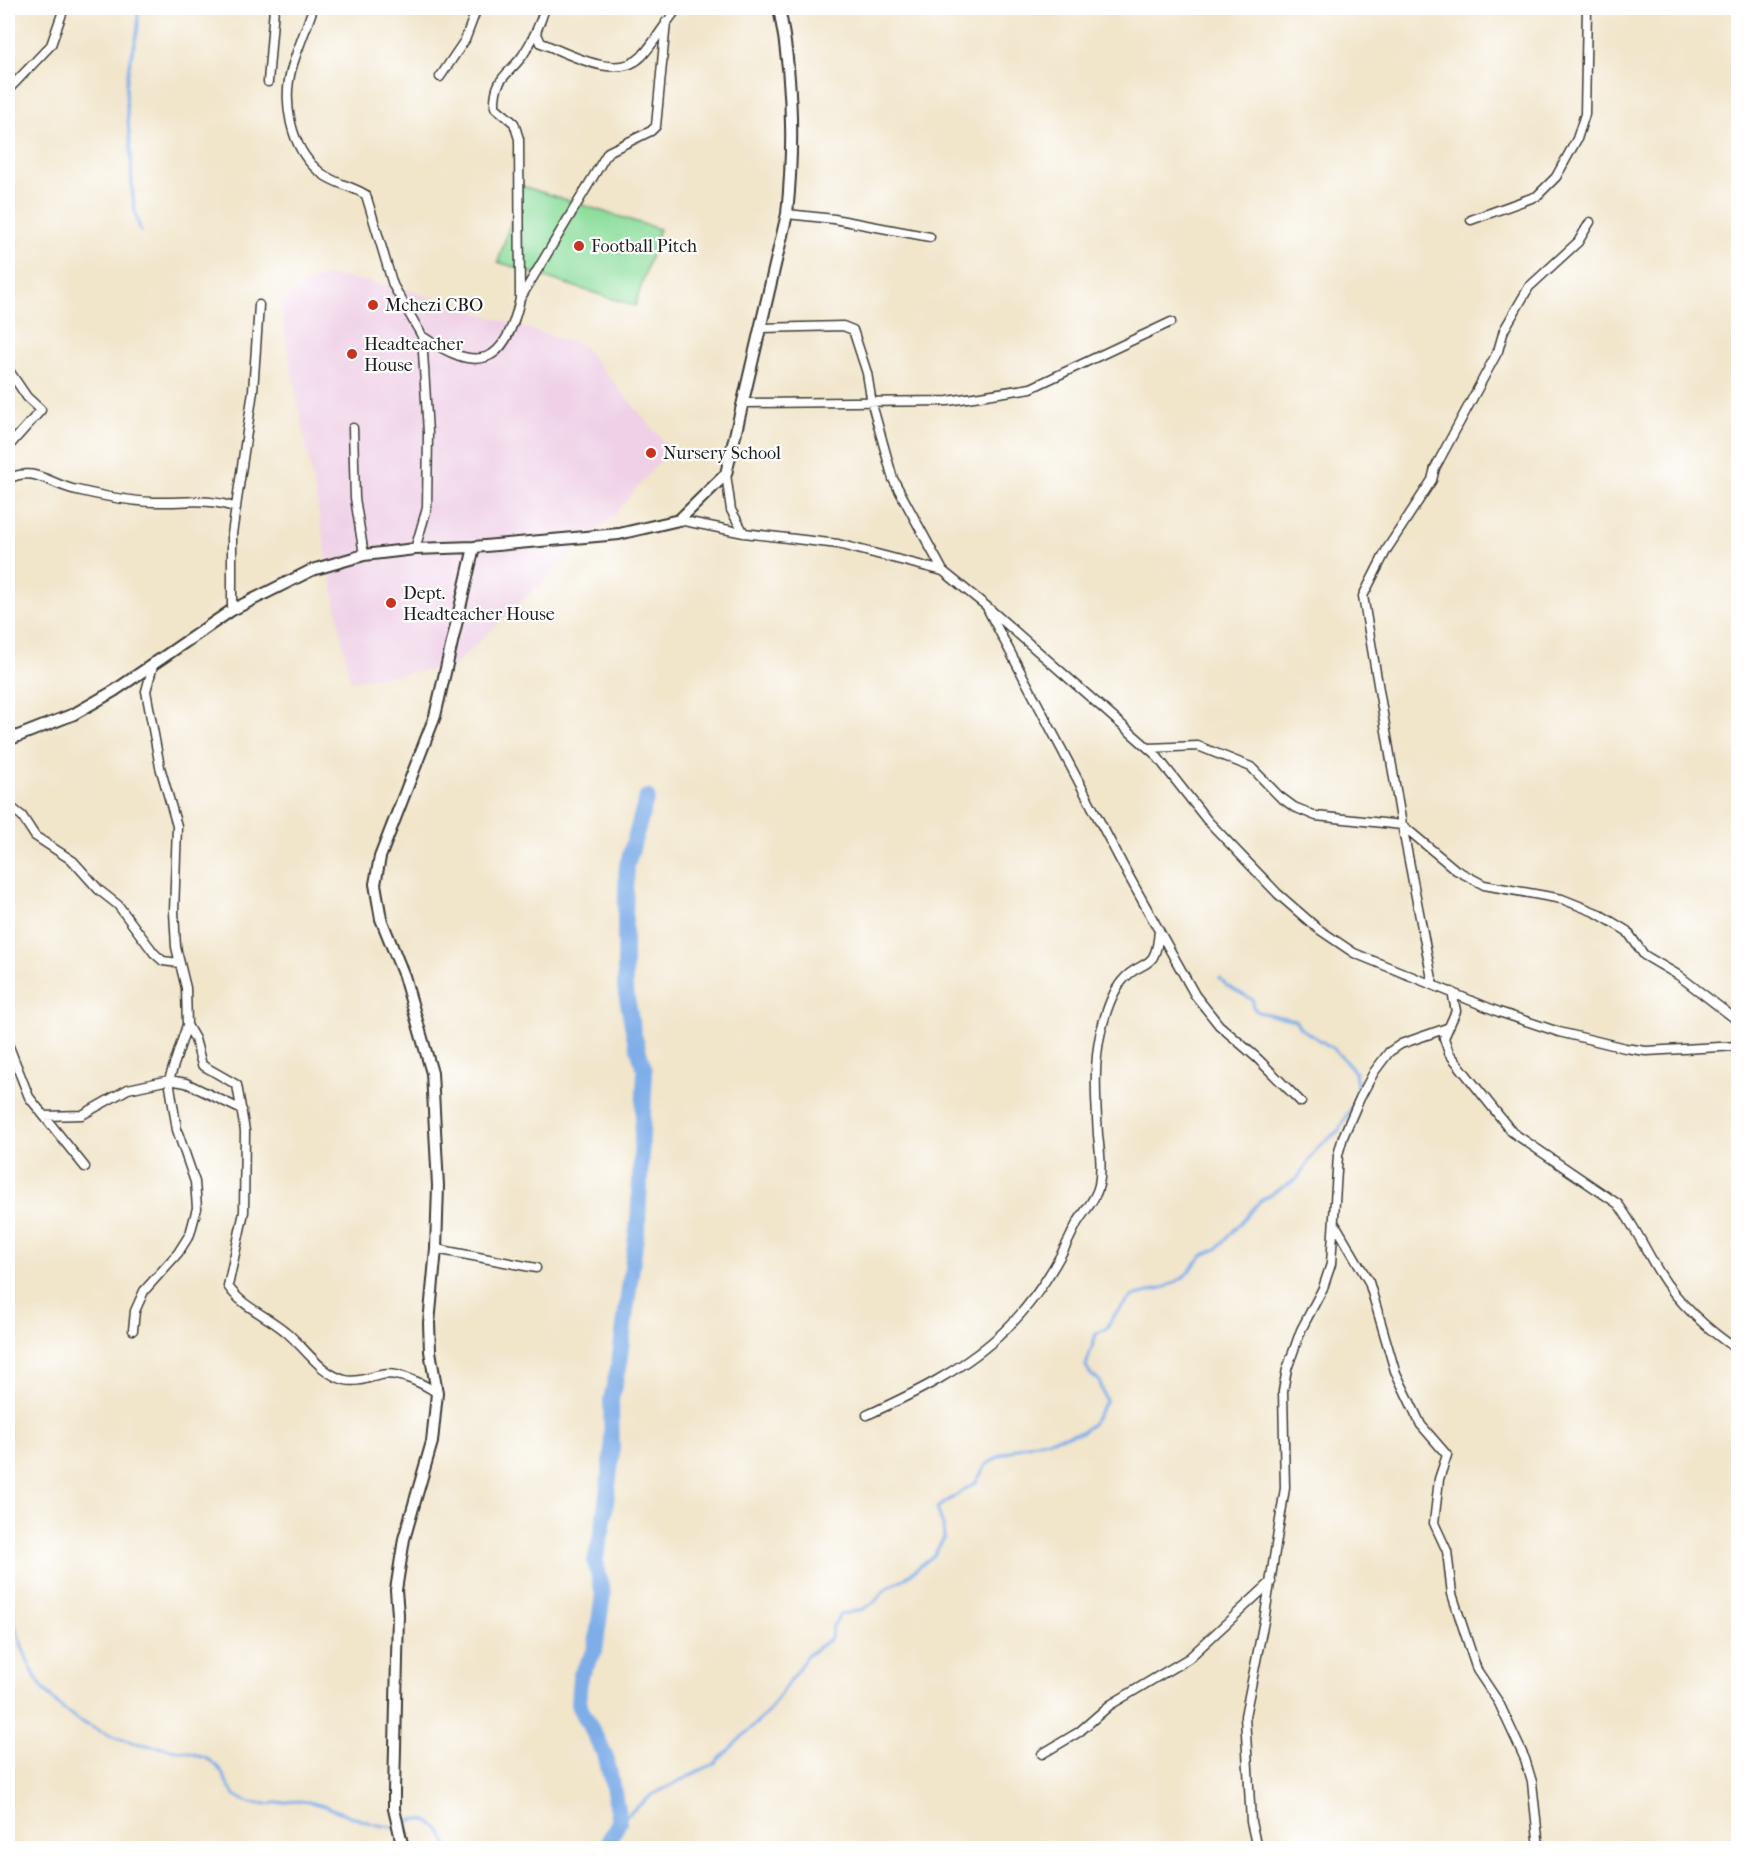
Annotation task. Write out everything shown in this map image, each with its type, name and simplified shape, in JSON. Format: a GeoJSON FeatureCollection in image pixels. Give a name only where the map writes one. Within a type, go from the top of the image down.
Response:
{"type":"FeatureCollection","features":[{"type":"Feature","properties":{"kind":"street"},"geometry":{"type":"LineString","coordinates":[[8,90],[51,45],[64,8]]}},
{"type":"Feature","properties":{"kind":"street"},"geometry":{"type":"LineString","coordinates":[[268,82],[274,8]]}},
{"type":"Feature","properties":{"kind":"street"},"geometry":{"type":"LineString","coordinates":[[313,8],[291,74],[291,122],[300,146],[310,163],[329,179],[366,195],[393,285],[422,336],[428,433],[428,508],[415,549]]}},
{"type":"Feature","properties":{"kind":"street"},"geometry":{"type":"LineString","coordinates":[[440,77],[465,40],[477,8]]}},
{"type":"Feature","properties":{"kind":"street"},"geometry":{"type":"LineString","coordinates":[[520,299],[519,139],[514,123],[495,107],[495,90],[503,76],[525,52],[545,8]]}},
{"type":"Feature","properties":{"kind":"street"},"geometry":{"type":"LineString","coordinates":[[536,32],[541,43],[588,63],[630,65],[637,61],[678,8]]}},
{"type":"Feature","properties":{"kind":"street"},"geometry":{"type":"LineString","coordinates":[[744,533],[731,510],[726,474],[745,403],[787,214],[791,174],[792,100],[779,8]]}},
{"type":"Feature","properties":{"kind":"street"},"geometry":{"type":"LineString","coordinates":[[1471,220],[1537,196],[1556,177],[1577,140],[1585,114],[1587,8]]}},
{"type":"Feature","properties":{"kind":"street"},"geometry":{"type":"LineString","coordinates":[[422,336],[438,346],[468,358],[493,354],[502,347],[509,334],[520,299],[608,152],[651,131],[656,126],[666,22]]}},
{"type":"Feature","properties":{"kind":"street"},"geometry":{"type":"LineString","coordinates":[[787,214],[843,220],[930,237]]}},
{"type":"Feature","properties":{"kind":"street"},"geometry":{"type":"LineString","coordinates":[[1433,984],[1402,825],[1363,596],[1387,549],[1432,480],[1435,468],[1498,351],[1504,330],[1529,287],[1578,242],[1590,222]]}},
{"type":"Feature","properties":{"kind":"street"},"geometry":{"type":"LineString","coordinates":[[232,610],[232,534],[253,390],[259,305]]}},
{"type":"Feature","properties":{"kind":"street"},"geometry":{"type":"LineString","coordinates":[[745,403],[872,404],[948,401],[1031,388],[1171,322]]}},
{"type":"Feature","properties":{"kind":"street"},"geometry":{"type":"LineString","coordinates":[[760,328],[849,327],[853,330],[867,373],[872,404],[893,479],[943,571],[1149,748],[1208,820],[1278,894],[1317,928],[1354,953],[1549,1028],[1625,1048],[1646,1051],[1738,1046]]}},
{"type":"Feature","properties":{"kind":"street"},"geometry":{"type":"LineString","coordinates":[[8,369],[27,397],[41,410],[8,447]]}},
{"type":"Feature","properties":{"kind":"street"},"geometry":{"type":"LineString","coordinates":[[353,428],[355,498],[364,555]]}},
{"type":"Feature","properties":{"kind":"street"},"geometry":{"type":"LineString","coordinates":[[8,479],[28,473],[46,476],[74,490],[120,498],[155,502],[220,502],[236,508]]}},
{"type":"Feature","properties":{"kind":"street"},"geometry":{"type":"LineString","coordinates":[[679,520],[726,474]]}},
{"type":"Feature","properties":{"kind":"street"},"geometry":{"type":"LineString","coordinates":[[8,740],[74,714],[114,691],[232,610],[312,570],[364,555],[619,534],[679,520],[744,533],[838,544],[943,571]]}},
{"type":"Feature","properties":{"kind":"street"},"geometry":{"type":"LineString","coordinates":[[403,1848],[394,1809],[398,1614],[396,1590],[404,1539],[432,1442],[437,1393],[430,1351],[429,1323],[436,1249],[438,1186],[432,1073],[418,1020],[381,919],[375,884],[380,857],[435,716],[474,547]]}},
{"type":"Feature","properties":{"kind":"street"},"geometry":{"type":"LineString","coordinates":[[985,605],[1195,995],[1219,1025],[1301,1102]]}},
{"type":"Feature","properties":{"kind":"street"},"geometry":{"type":"LineString","coordinates":[[133,1330],[135,1311],[144,1292],[178,1253],[190,1234],[197,1208],[195,1182],[177,1130],[169,1080],[187,1025],[186,988],[179,963],[174,912],[177,826],[160,767],[147,698],[154,662]]}},
{"type":"Feature","properties":{"kind":"street"},"geometry":{"type":"LineString","coordinates":[[1149,748],[1198,746],[1251,767],[1279,796],[1294,807],[1316,816],[1402,825],[1456,870],[1484,885],[1562,899],[1616,922],[1627,931],[1644,955],[1678,975],[1738,1022]]}},
{"type":"Feature","properties":{"kind":"street"},"geometry":{"type":"LineString","coordinates":[[8,805],[22,816],[35,836],[73,861],[99,890],[118,905],[154,953],[163,961],[179,963]]}},
{"type":"Feature","properties":{"kind":"street"},"geometry":{"type":"LineString","coordinates":[[867,1415],[935,1382],[975,1357],[1001,1335],[1051,1275],[1098,1187],[1096,1060],[1101,1032],[1116,990],[1123,980],[1150,963],[1156,953],[1159,930]]}},
{"type":"Feature","properties":{"kind":"street"},"geometry":{"type":"LineString","coordinates":[[1452,992],[1456,1001],[1456,1011],[1444,1038],[1449,1053],[1512,1132],[1618,1204],[1630,1220],[1660,1274],[1677,1296],[1703,1322],[1738,1350]]}},
{"type":"Feature","properties":{"kind":"street"},"geometry":{"type":"LineString","coordinates":[[187,1025],[195,1039],[205,1069],[220,1074],[237,1085],[242,1110],[244,1212],[228,1286],[234,1294],[287,1332],[300,1347],[334,1376],[358,1380],[389,1374],[422,1384],[437,1393]]}},
{"type":"Feature","properties":{"kind":"street"},"geometry":{"type":"LineString","coordinates":[[1257,1848],[1251,1822],[1248,1757],[1244,1732],[1285,1488],[1283,1390],[1287,1369],[1301,1330],[1323,1288],[1331,1264],[1336,1176],[1343,1137],[1374,1072],[1389,1052],[1401,1044],[1447,1028]]}},
{"type":"Feature","properties":{"kind":"street"},"geometry":{"type":"LineString","coordinates":[[8,1044],[12,1063],[29,1097],[85,1167]]}},
{"type":"Feature","properties":{"kind":"street"},"geometry":{"type":"LineString","coordinates":[[44,1116],[82,1115],[128,1089],[169,1080],[186,1083],[242,1110]]}},
{"type":"Feature","properties":{"kind":"street"},"geometry":{"type":"LineString","coordinates":[[1335,1224],[1369,1282],[1395,1371],[1421,1425],[1447,1455],[1439,1479],[1434,1524],[1447,1551],[1452,1594],[1477,1670],[1499,1703],[1525,1759],[1532,1782],[1539,1848]]}},
{"type":"Feature","properties":{"kind":"street"},"geometry":{"type":"LineString","coordinates":[[436,1249],[536,1268]]}},
{"type":"Feature","properties":{"kind":"street"},"geometry":{"type":"LineString","coordinates":[[1042,1754],[1079,1732],[1110,1705],[1189,1658],[1271,1582]]}},
{"type":"Feature","properties":{"kind":"shaded area"},"geometry":{"type":"Polygon","coordinates":[[[330,275],[398,287],[583,346],[670,449],[614,515],[452,667],[350,681],[279,302],[305,283],[330,275]]]}},
{"type":"Feature","properties":{"kind":"green space","name":"Football Pitch"},"geometry":{"type":"Polygon","coordinates":[[[522,186],[659,229],[635,306],[498,262],[522,186]]]}},
{"type":"Feature","properties":{"kind":"waterway"},"geometry":{"type":"LineString","coordinates":[[137,8],[138,27],[128,71],[126,99],[135,213],[141,232]]}},
{"type":"Feature","properties":{"kind":"waterway"},"geometry":{"type":"LineString","coordinates":[[605,1848],[619,1822],[614,1792],[606,1757],[578,1703],[580,1677],[595,1650],[603,1594],[595,1561],[603,1527],[612,1453],[611,1400],[619,1363],[638,1222],[645,1071],[634,1035],[625,988],[625,916],[627,865],[647,797]]}},
{"type":"Feature","properties":{"kind":"waterway"},"geometry":{"type":"LineString","coordinates":[[619,1822],[652,1795],[715,1763],[768,1712],[807,1656],[831,1638],[833,1626],[840,1615],[863,1609],[874,1602],[887,1588],[904,1579],[934,1555],[944,1538],[937,1508],[976,1482],[986,1465],[1001,1455],[1023,1446],[1082,1432],[1092,1424],[1106,1401],[1099,1380],[1091,1375],[1086,1366],[1096,1334],[1107,1328],[1113,1316],[1133,1296],[1166,1287],[1183,1278],[1203,1255],[1217,1249],[1260,1201],[1298,1178],[1317,1148],[1338,1131],[1355,1101],[1357,1085],[1355,1072],[1334,1049],[1300,1028],[1295,1020],[1258,1012],[1253,1007],[1253,1000],[1227,986],[1220,978]]}},
{"type":"Feature","properties":{"kind":"waterway"},"geometry":{"type":"LineString","coordinates":[[8,1606],[25,1655],[41,1685],[64,1710],[93,1728],[125,1740],[183,1751],[207,1759],[218,1768],[232,1791],[241,1799],[249,1802],[257,1804],[309,1802],[363,1821],[396,1827]]}},
{"type":"Feature","properties":{"kind":"waterway"},"geometry":{"type":"LineString","coordinates":[[402,1824],[418,1819],[431,1823],[442,1834],[448,1848]]}},
{"type":"Feature","properties":{"kind":"waterway"},"geometry":{"type":"LineString","coordinates":[[1656,1848],[1690,1841],[1738,1841]]}},
{"type":"Feature","properties":{"kind":"place","name":"Football Pitch"},"geometry":{"type":"Point","coordinates":[579,246]}},
{"type":"Feature","properties":{"kind":"place","name":"Mchezi CBO"},"geometry":{"type":"Point","coordinates":[373,305]}},
{"type":"Feature","properties":{"kind":"place","name":"Headteacher House"},"geometry":{"type":"Point","coordinates":[352,354]}},
{"type":"Feature","properties":{"kind":"place","name":"Nursery School"},"geometry":{"type":"Point","coordinates":[651,453]}},
{"type":"Feature","properties":{"kind":"place","name":"Dept. Headteacher House"},"geometry":{"type":"Point","coordinates":[391,603]}}]}
